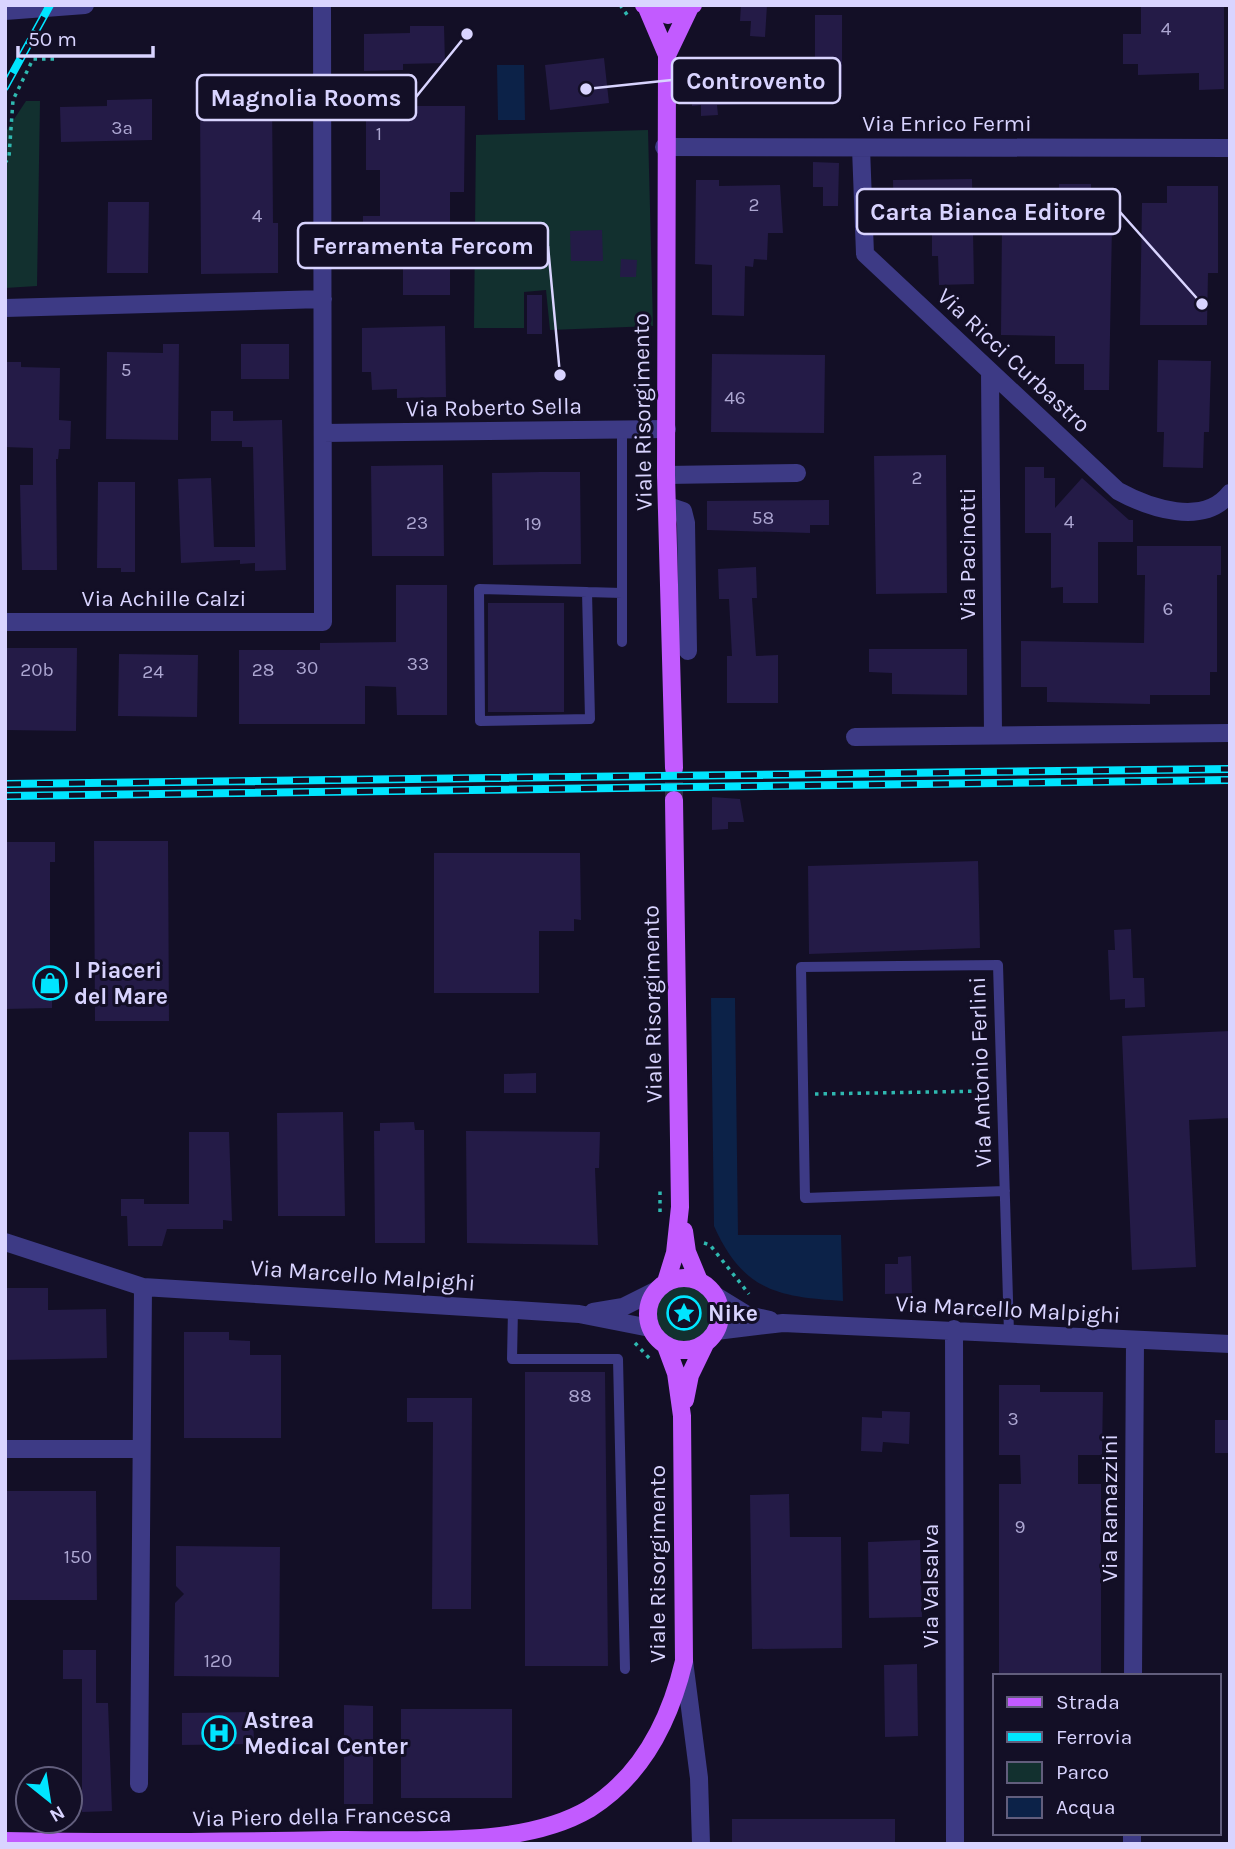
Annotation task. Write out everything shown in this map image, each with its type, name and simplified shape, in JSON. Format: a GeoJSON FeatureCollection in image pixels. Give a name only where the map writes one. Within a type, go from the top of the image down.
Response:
{"type":"FeatureCollection","features":[{"type":"Feature","properties":{"kind":"main road"},"geometry":{"type":"LineString","coordinates":[[646,7],[668,15],[691,7]]}},
{"type":"Feature","properties":{"kind":"main road","name":"Viale Risorgimento"},"geometry":{"type":"LineString","coordinates":[[646,7],[667,55]]}},
{"type":"Feature","properties":{"kind":"main road","name":"Viale Risorgimento"},"geometry":{"type":"LineString","coordinates":[[674,768],[666,475],[664,147],[667,55],[691,7]]}},
{"type":"Feature","properties":{"kind":"main road","name":"Viale Risorgimento"},"geometry":{"type":"LineString","coordinates":[[624,1780],[652,1744],[664,1722],[677,1691],[684,1661],[682,1416],[676,1373],[666,1346],[650,1328],[648,1309],[661,1287],[675,1253],[680,1207],[674,800]]}},
{"type":"Feature","properties":{"kind":"main road","name":"Viale Risorgimento"},"geometry":{"type":"LineString","coordinates":[[680,1207],[686,1244],[699,1281],[716,1296],[720,1320],[690,1375],[682,1416]]}},
{"type":"Feature","properties":{"kind":"main road"},"geometry":{"type":"LineString","coordinates":[[661,1287],[677,1278],[699,1281]]}},
{"type":"Feature","properties":{"kind":"main road"},"geometry":{"type":"LineString","coordinates":[[666,1346],[686,1351],[711,1338]]}},
{"type":"Feature","properties":{"kind":"main road","name":"Via Piero della Francesca"},"geometry":{"type":"LineString","coordinates":[[5,1841],[161,1843],[489,1837],[536,1830],[569,1819],[589,1809],[624,1780]]}},
{"type":"Feature","properties":{"kind":"street"},"geometry":{"type":"LineString","coordinates":[[5,11],[85,5]]}},
{"type":"Feature","properties":{"kind":"street"},"geometry":{"type":"LineString","coordinates":[[322,5],[323,433]]}},
{"type":"Feature","properties":{"kind":"street","name":"Via Enrico Fermi"},"geometry":{"type":"LineString","coordinates":[[664,147],[1230,148]]}},
{"type":"Feature","properties":{"kind":"street","name":"Via Ricci Curbastro"},"geometry":{"type":"LineString","coordinates":[[861,148],[865,254],[990,372],[1118,491],[1134,500],[1170,510],[1202,510],[1220,504],[1230,493]]}},
{"type":"Feature","properties":{"kind":"street"},"geometry":{"type":"LineString","coordinates":[[5,308],[323,299]]}},
{"type":"Feature","properties":{"kind":"street","name":"Via Pacinotti"},"geometry":{"type":"LineString","coordinates":[[990,372],[993,736]]}},
{"type":"Feature","properties":{"kind":"street","name":"Via Roberto Sella"},"geometry":{"type":"LineString","coordinates":[[323,433],[667,429]]}},
{"type":"Feature","properties":{"kind":"street","name":"Via Achille Calzi"},"geometry":{"type":"LineString","coordinates":[[5,622],[323,622],[323,433]]}},
{"type":"Feature","properties":{"kind":"street"},"geometry":{"type":"LineString","coordinates":[[666,475],[797,473]]}},
{"type":"Feature","properties":{"kind":"street"},"geometry":{"type":"LineString","coordinates":[[668,506],[683,511],[686,523],[688,651]]}},
{"type":"Feature","properties":{"kind":"street"},"geometry":{"type":"LineString","coordinates":[[855,737],[1230,733]]}},
{"type":"Feature","properties":{"kind":"street","name":"Via Marcello Malpighi"},"geometry":{"type":"LineString","coordinates":[[5,1242],[143,1287],[579,1314],[650,1328]]}},
{"type":"Feature","properties":{"kind":"street"},"geometry":{"type":"LineString","coordinates":[[139,1784],[143,1287]]}},
{"type":"Feature","properties":{"kind":"street","name":"Via Marcello Malpighi"},"geometry":{"type":"LineString","coordinates":[[579,1314],[623,1307],[661,1287]]}},
{"type":"Feature","properties":{"kind":"street","name":"Via Marcello Malpighi"},"geometry":{"type":"LineString","coordinates":[[716,1296],[747,1315],[783,1323],[962,1325],[1009,1332],[1230,1343]]}},
{"type":"Feature","properties":{"kind":"street","name":"Via Marcello Malpighi"},"geometry":{"type":"LineString","coordinates":[[711,1338],[783,1323]]}},
{"type":"Feature","properties":{"kind":"street","name":"Via Valsalva"},"geometry":{"type":"LineString","coordinates":[[955,1844],[962,1325]]}},
{"type":"Feature","properties":{"kind":"street","name":"Via Ramazzini"},"geometry":{"type":"LineString","coordinates":[[1133,1674],[1135,1340]]}},
{"type":"Feature","properties":{"kind":"street"},"geometry":{"type":"LineString","coordinates":[[5,1449],[141,1449]]}},
{"type":"Feature","properties":{"kind":"street"},"geometry":{"type":"LineString","coordinates":[[684,1661],[699,1778],[701,1844]]}},
{"type":"Feature","properties":{"kind":"lane"},"geometry":{"type":"LineString","coordinates":[[622,430],[622,642]]}},
{"type":"Feature","properties":{"kind":"lane"},"geometry":{"type":"LineString","coordinates":[[587,592],[590,719],[480,722],[479,589],[587,592],[622,593]]}},
{"type":"Feature","properties":{"kind":"lane","name":"Via Antonio Ferlini"},"geometry":{"type":"LineString","coordinates":[[803,1094],[802,967],[998,965],[1009,1332]]}},
{"type":"Feature","properties":{"kind":"lane"},"geometry":{"type":"LineString","coordinates":[[803,1094],[805,1198],[1005,1191]]}},
{"type":"Feature","properties":{"kind":"lane"},"geometry":{"type":"LineString","coordinates":[[513,1309],[512,1359],[618,1359],[625,1669]]}},
{"type":"Feature","properties":{"kind":"path"},"geometry":{"type":"LineString","coordinates":[[5,163],[9,157],[13,100],[33,59],[58,59]]}},
{"type":"Feature","properties":{"kind":"path"},"geometry":{"type":"LineString","coordinates":[[803,1094],[1002,1091]]}},
{"type":"Feature","properties":{"kind":"path"},"geometry":{"type":"LineString","coordinates":[[660,1180],[660,1219]]}},
{"type":"Feature","properties":{"kind":"path"},"geometry":{"type":"LineString","coordinates":[[686,1244],[710,1245],[739,1284],[756,1299]]}},
{"type":"Feature","properties":{"kind":"path"},"geometry":{"type":"LineString","coordinates":[[962,1325],[981,1309],[1009,1309]]}},
{"type":"Feature","properties":{"kind":"path"},"geometry":{"type":"LineString","coordinates":[[622,1322],[621,1331],[656,1365]]}},
{"type":"Feature","properties":{"kind":"green space"},"geometry":{"type":"Polygon","coordinates":[[[26,101],[40,101],[37,286],[5,288],[5,133],[26,101]]]}},
{"type":"Feature","properties":{"kind":"green space"},"geometry":{"type":"Polygon","coordinates":[[[648,130],[653,326],[550,330],[546,290],[524,292],[524,328],[474,328],[476,135],[648,130]]]}},
{"type":"Feature","properties":{"kind":"green space"},"geometry":{"type":"Polygon","coordinates":[[[678,1285],[690,1285],[705,1293],[713,1308],[713,1320],[705,1335],[690,1343],[678,1343],[663,1335],[655,1320],[655,1308],[663,1293],[678,1285]]]}},
{"type":"Feature","properties":{"kind":"water"},"geometry":{"type":"Polygon","coordinates":[[[497,65],[524,65],[525,120],[498,120],[497,65]]]}},
{"type":"Feature","properties":{"kind":"water"},"geometry":{"type":"Polygon","coordinates":[[[711,998],[735,998],[738,1235],[841,1235],[843,1301],[799,1297],[765,1286],[737,1265],[714,1226],[711,998]]]}},
{"type":"Feature","properties":{"kind":"building"},"geometry":{"type":"Polygon","coordinates":[[[741,5],[767,5],[765,37],[750,36],[751,21],[740,21],[741,5]]]}},
{"type":"Feature","properties":{"kind":"building"},"geometry":{"type":"Polygon","coordinates":[[[1141,5],[1224,5],[1224,89],[1199,90],[1199,73],[1138,75],[1138,64],[1123,64],[1123,34],[1141,34],[1141,5]]]}},
{"type":"Feature","properties":{"kind":"building"},"geometry":{"type":"Polygon","coordinates":[[[815,15],[842,15],[842,94],[815,95],[815,15]]]}},
{"type":"Feature","properties":{"kind":"building"},"geometry":{"type":"Polygon","coordinates":[[[410,26],[444,26],[445,63],[403,64],[403,70],[364,71],[364,34],[410,33],[410,26]]]}},
{"type":"Feature","properties":{"kind":"building"},"geometry":{"type":"Polygon","coordinates":[[[604,58],[609,103],[550,110],[545,65],[604,58]]]}},
{"type":"Feature","properties":{"kind":"building"},"geometry":{"type":"Polygon","coordinates":[[[746,70],[746,104],[717,105],[718,115],[701,116],[701,105],[692,106],[692,83],[707,83],[706,73],[746,70]]]}},
{"type":"Feature","properties":{"kind":"building"},"geometry":{"type":"Polygon","coordinates":[[[272,96],[273,223],[278,223],[278,273],[201,274],[200,97],[272,96]]]}},
{"type":"Feature","properties":{"kind":"building"},"geometry":{"type":"Polygon","coordinates":[[[152,99],[152,140],[61,142],[60,107],[107,106],[107,100],[152,99]]]}},
{"type":"Feature","properties":{"kind":"building"},"geometry":{"type":"Polygon","coordinates":[[[366,106],[465,106],[464,192],[450,192],[450,295],[403,295],[403,260],[363,260],[363,216],[380,216],[380,170],[366,170],[366,106]]]}},
{"type":"Feature","properties":{"kind":"building"},"geometry":{"type":"Polygon","coordinates":[[[813,162],[839,163],[838,206],[823,206],[823,187],[813,187],[813,162]]]}},
{"type":"Feature","properties":{"kind":"building"},"geometry":{"type":"Polygon","coordinates":[[[972,179],[974,284],[939,285],[938,256],[932,256],[932,234],[894,234],[893,180],[972,179]]]}},
{"type":"Feature","properties":{"kind":"building"},"geometry":{"type":"Polygon","coordinates":[[[696,180],[719,180],[719,186],[780,185],[783,233],[768,233],[767,260],[754,259],[753,267],[745,266],[744,316],[712,315],[712,265],[695,264],[696,180]]]}},
{"type":"Feature","properties":{"kind":"building"},"geometry":{"type":"Polygon","coordinates":[[[1059,184],[1091,184],[1091,224],[1112,225],[1109,390],[1084,390],[1084,364],[1055,364],[1055,336],[1001,335],[1002,223],[1017,224],[1018,192],[1059,192],[1059,184]]]}},
{"type":"Feature","properties":{"kind":"building"},"geometry":{"type":"Polygon","coordinates":[[[1167,186],[1218,186],[1218,273],[1208,273],[1207,325],[1140,325],[1142,203],[1167,203],[1167,186]]]}},
{"type":"Feature","properties":{"kind":"building"},"geometry":{"type":"Polygon","coordinates":[[[108,202],[149,202],[148,273],[107,273],[108,202]]]}},
{"type":"Feature","properties":{"kind":"building"},"geometry":{"type":"Polygon","coordinates":[[[541,227],[542,269],[522,270],[521,256],[487,258],[485,230],[541,227]]]}},
{"type":"Feature","properties":{"kind":"building"},"geometry":{"type":"Polygon","coordinates":[[[602,230],[603,261],[571,261],[570,231],[602,230]]]}},
{"type":"Feature","properties":{"kind":"building"},"geometry":{"type":"Polygon","coordinates":[[[621,259],[637,260],[636,277],[620,277],[621,259]]]}},
{"type":"Feature","properties":{"kind":"building"},"geometry":{"type":"Polygon","coordinates":[[[527,295],[542,295],[542,334],[527,334],[527,295]]]}},
{"type":"Feature","properties":{"kind":"building"},"geometry":{"type":"Polygon","coordinates":[[[445,326],[446,397],[397,398],[397,389],[372,390],[371,372],[362,372],[362,328],[445,326]]]}},
{"type":"Feature","properties":{"kind":"building"},"geometry":{"type":"Polygon","coordinates":[[[163,344],[179,344],[178,440],[106,439],[107,352],[163,353],[163,344]]]}},
{"type":"Feature","properties":{"kind":"building"},"geometry":{"type":"Polygon","coordinates":[[[241,344],[289,344],[289,379],[241,379],[241,344]]]}},
{"type":"Feature","properties":{"kind":"building"},"geometry":{"type":"Polygon","coordinates":[[[712,354],[825,355],[824,433],[711,432],[712,354]]]}},
{"type":"Feature","properties":{"kind":"building"},"geometry":{"type":"Polygon","coordinates":[[[1158,360],[1211,361],[1209,432],[1204,432],[1203,468],[1163,467],[1164,432],[1157,432],[1158,360]]]}},
{"type":"Feature","properties":{"kind":"building"},"geometry":{"type":"Polygon","coordinates":[[[5,362],[21,362],[21,367],[60,368],[59,420],[71,421],[70,449],[59,449],[56,459],[57,570],[22,570],[20,485],[33,485],[33,448],[5,447],[5,362]]]}},
{"type":"Feature","properties":{"kind":"building"},"geometry":{"type":"Polygon","coordinates":[[[211,411],[233,411],[233,421],[282,420],[286,570],[255,571],[255,563],[240,564],[240,560],[181,563],[178,479],[211,478],[214,547],[255,547],[253,447],[242,447],[242,441],[211,441],[211,411]]]}},
{"type":"Feature","properties":{"kind":"building"},"geometry":{"type":"Polygon","coordinates":[[[946,455],[947,593],[876,594],[874,456],[946,455]]]}},
{"type":"Feature","properties":{"kind":"building"},"geometry":{"type":"Polygon","coordinates":[[[443,465],[444,556],[372,556],[371,466],[443,465]]]}},
{"type":"Feature","properties":{"kind":"building"},"geometry":{"type":"Polygon","coordinates":[[[1025,467],[1044,467],[1044,478],[1055,478],[1055,508],[1082,478],[1129,520],[1133,520],[1133,542],[1098,542],[1098,603],[1063,603],[1063,587],[1051,588],[1051,533],[1025,533],[1025,467]]]}},
{"type":"Feature","properties":{"kind":"building"},"geometry":{"type":"Polygon","coordinates":[[[580,472],[581,564],[493,565],[492,473],[580,472]]]}},
{"type":"Feature","properties":{"kind":"building"},"geometry":{"type":"Polygon","coordinates":[[[98,482],[135,482],[135,572],[121,572],[121,568],[97,568],[98,482]]]}},
{"type":"Feature","properties":{"kind":"building"},"geometry":{"type":"Polygon","coordinates":[[[829,500],[829,525],[810,525],[810,533],[707,530],[707,501],[829,500]]]}},
{"type":"Feature","properties":{"kind":"building"},"geometry":{"type":"Polygon","coordinates":[[[1137,546],[1221,546],[1221,575],[1217,575],[1217,672],[1210,672],[1210,695],[1150,695],[1150,704],[1047,702],[1047,687],[1021,687],[1021,641],[1144,643],[1145,575],[1137,575],[1137,546]]]}},
{"type":"Feature","properties":{"kind":"building"},"geometry":{"type":"Polygon","coordinates":[[[756,567],[757,598],[752,598],[756,656],[778,655],[778,703],[727,703],[727,656],[732,656],[729,599],[719,599],[718,569],[756,567]]]}},
{"type":"Feature","properties":{"kind":"building"},"geometry":{"type":"Polygon","coordinates":[[[396,585],[447,585],[447,715],[397,715],[396,687],[365,686],[365,724],[239,724],[239,650],[320,650],[320,643],[396,642],[396,585]]]}},
{"type":"Feature","properties":{"kind":"building"},"geometry":{"type":"Polygon","coordinates":[[[488,603],[564,603],[564,712],[488,712],[488,603]]]}},
{"type":"Feature","properties":{"kind":"building"},"geometry":{"type":"Polygon","coordinates":[[[5,648],[77,648],[76,731],[5,730],[5,648]]]}},
{"type":"Feature","properties":{"kind":"building"},"geometry":{"type":"Polygon","coordinates":[[[869,649],[967,649],[967,695],[892,694],[892,673],[869,672],[869,649]]]}},
{"type":"Feature","properties":{"kind":"building"},"geometry":{"type":"Polygon","coordinates":[[[119,654],[198,655],[197,717],[118,716],[119,654]]]}},
{"type":"Feature","properties":{"kind":"building"},"geometry":{"type":"Polygon","coordinates":[[[712,797],[740,799],[744,822],[728,822],[728,829],[712,830],[712,797]]]}},
{"type":"Feature","properties":{"kind":"building"},"geometry":{"type":"Polygon","coordinates":[[[94,841],[168,841],[169,1021],[95,1021],[94,841]]]}},
{"type":"Feature","properties":{"kind":"building"},"geometry":{"type":"Polygon","coordinates":[[[5,842],[55,842],[55,862],[50,862],[50,973],[58,973],[58,993],[52,993],[52,1008],[5,1009],[5,842]]]}},
{"type":"Feature","properties":{"kind":"building"},"geometry":{"type":"Polygon","coordinates":[[[434,853],[580,853],[581,920],[574,919],[574,931],[539,931],[539,993],[434,993],[434,853]]]}},
{"type":"Feature","properties":{"kind":"building"},"geometry":{"type":"Polygon","coordinates":[[[978,861],[980,948],[809,954],[808,866],[978,861]]]}},
{"type":"Feature","properties":{"kind":"building"},"geometry":{"type":"Polygon","coordinates":[[[1131,929],[1133,978],[1144,978],[1145,1007],[1125,1008],[1125,999],[1110,1000],[1108,950],[1115,950],[1114,930],[1131,929]]]}},
{"type":"Feature","properties":{"kind":"building"},"geometry":{"type":"Polygon","coordinates":[[[1230,1031],[1230,1118],[1189,1120],[1196,1267],[1132,1270],[1122,1036],[1230,1031]]]}},
{"type":"Feature","properties":{"kind":"building"},"geometry":{"type":"Polygon","coordinates":[[[536,1073],[536,1093],[504,1093],[504,1074],[536,1073]]]}},
{"type":"Feature","properties":{"kind":"building"},"geometry":{"type":"Polygon","coordinates":[[[343,1112],[345,1216],[278,1216],[277,1113],[343,1112]]]}},
{"type":"Feature","properties":{"kind":"building"},"geometry":{"type":"Polygon","coordinates":[[[414,1122],[415,1130],[424,1130],[425,1243],[375,1243],[374,1131],[380,1131],[380,1123],[414,1122]]]}},
{"type":"Feature","properties":{"kind":"building"},"geometry":{"type":"Polygon","coordinates":[[[466,1131],[600,1132],[599,1168],[595,1168],[598,1245],[467,1243],[466,1131]]]}},
{"type":"Feature","properties":{"kind":"building"},"geometry":{"type":"Polygon","coordinates":[[[189,1132],[229,1132],[232,1221],[223,1220],[223,1229],[167,1229],[162,1246],[128,1246],[127,1216],[121,1216],[121,1199],[144,1199],[144,1204],[189,1204],[189,1132]]]}},
{"type":"Feature","properties":{"kind":"building"},"geometry":{"type":"Polygon","coordinates":[[[911,1256],[912,1293],[885,1294],[885,1264],[898,1264],[898,1257],[911,1256]]]}},
{"type":"Feature","properties":{"kind":"building"},"geometry":{"type":"Polygon","coordinates":[[[5,1288],[48,1288],[48,1310],[106,1309],[107,1358],[5,1360],[5,1288]]]}},
{"type":"Feature","properties":{"kind":"building"},"geometry":{"type":"Polygon","coordinates":[[[184,1332],[229,1332],[229,1340],[250,1341],[250,1355],[281,1355],[281,1438],[184,1438],[184,1332]]]}},
{"type":"Feature","properties":{"kind":"building"},"geometry":{"type":"Polygon","coordinates":[[[525,1372],[605,1372],[608,1666],[525,1666],[525,1372]]]}},
{"type":"Feature","properties":{"kind":"building"},"geometry":{"type":"Polygon","coordinates":[[[999,1385],[1040,1385],[1040,1392],[1103,1392],[1102,1455],[1078,1455],[1078,1484],[1101,1484],[1101,1674],[999,1674],[999,1484],[1021,1484],[1020,1455],[999,1455],[999,1385]]]}},
{"type":"Feature","properties":{"kind":"building"},"geometry":{"type":"Polygon","coordinates":[[[407,1398],[472,1398],[471,1609],[432,1609],[433,1422],[407,1422],[407,1398]]]}},
{"type":"Feature","properties":{"kind":"building"},"geometry":{"type":"Polygon","coordinates":[[[882,1411],[910,1412],[909,1444],[883,1442],[882,1452],[861,1451],[862,1417],[882,1418],[882,1411]]]}},
{"type":"Feature","properties":{"kind":"building"},"geometry":{"type":"Polygon","coordinates":[[[1215,1420],[1230,1420],[1230,1453],[1215,1453],[1215,1420]]]}},
{"type":"Feature","properties":{"kind":"building"},"geometry":{"type":"Polygon","coordinates":[[[5,1491],[96,1491],[97,1600],[5,1600],[5,1491]]]}},
{"type":"Feature","properties":{"kind":"building"},"geometry":{"type":"Polygon","coordinates":[[[789,1494],[790,1537],[841,1537],[842,1648],[752,1649],[750,1495],[789,1494]]]}},
{"type":"Feature","properties":{"kind":"building"},"geometry":{"type":"Polygon","coordinates":[[[920,1540],[922,1617],[869,1618],[868,1542],[920,1540]]]}},
{"type":"Feature","properties":{"kind":"building"},"geometry":{"type":"Polygon","coordinates":[[[176,1546],[280,1547],[279,1677],[174,1676],[175,1603],[184,1594],[176,1586],[176,1546]]]}},
{"type":"Feature","properties":{"kind":"building"},"geometry":{"type":"Polygon","coordinates":[[[63,1650],[96,1650],[96,1703],[108,1703],[112,1811],[84,1812],[82,1679],[63,1679],[63,1650]]]}},
{"type":"Feature","properties":{"kind":"building"},"geometry":{"type":"Polygon","coordinates":[[[917,1664],[918,1736],[885,1737],[884,1665],[917,1664]]]}},
{"type":"Feature","properties":{"kind":"building"},"geometry":{"type":"Polygon","coordinates":[[[344,1705],[373,1706],[373,1804],[344,1804],[344,1705]]]}},
{"type":"Feature","properties":{"kind":"building"},"geometry":{"type":"Polygon","coordinates":[[[401,1709],[512,1709],[512,1798],[401,1798],[401,1709]]]}},
{"type":"Feature","properties":{"kind":"building"},"geometry":{"type":"Polygon","coordinates":[[[253,1712],[254,1744],[182,1745],[182,1713],[253,1712]]]}},
{"type":"Feature","properties":{"kind":"building"},"geometry":{"type":"Polygon","coordinates":[[[732,1819],[895,1819],[895,1844],[732,1844],[732,1819]]]}},
{"type":"Feature","properties":{"kind":"tunnel"},"geometry":{"type":"LineString","coordinates":[[674,768],[674,800]]}},
{"type":"Feature","properties":{"kind":"railway"},"geometry":{"type":"LineString","coordinates":[[5,87],[50,5]]}},
{"type":"Feature","properties":{"kind":"railway"},"geometry":{"type":"LineString","coordinates":[[5,784],[1230,769]]}},
{"type":"Feature","properties":{"kind":"railway"},"geometry":{"type":"LineString","coordinates":[[5,796],[1230,780]]}},
{"type":"Feature","properties":{"kind":"place","name":"Magnolia Rooms"},"geometry":{"type":"Point","coordinates":[467,34]}},
{"type":"Feature","properties":{"kind":"place","name":"Controvento"},"geometry":{"type":"Point","coordinates":[586,89]}},
{"type":"Feature","properties":{"kind":"place","name":"Carta Bianca Editore"},"geometry":{"type":"Point","coordinates":[1202,304]}},
{"type":"Feature","properties":{"kind":"place","name":"Ferramenta Fercom"},"geometry":{"type":"Point","coordinates":[560,375]}},
{"type":"Feature","properties":{"kind":"place","name":"I Piaceri del Mare"},"geometry":{"type":"Point","coordinates":[50,983]}},
{"type":"Feature","properties":{"kind":"place","name":"Nike"},"geometry":{"type":"Point","coordinates":[684,1313]}},
{"type":"Feature","properties":{"kind":"place","name":"Astrea Medical Center"},"geometry":{"type":"Point","coordinates":[219,1733]}}]}
